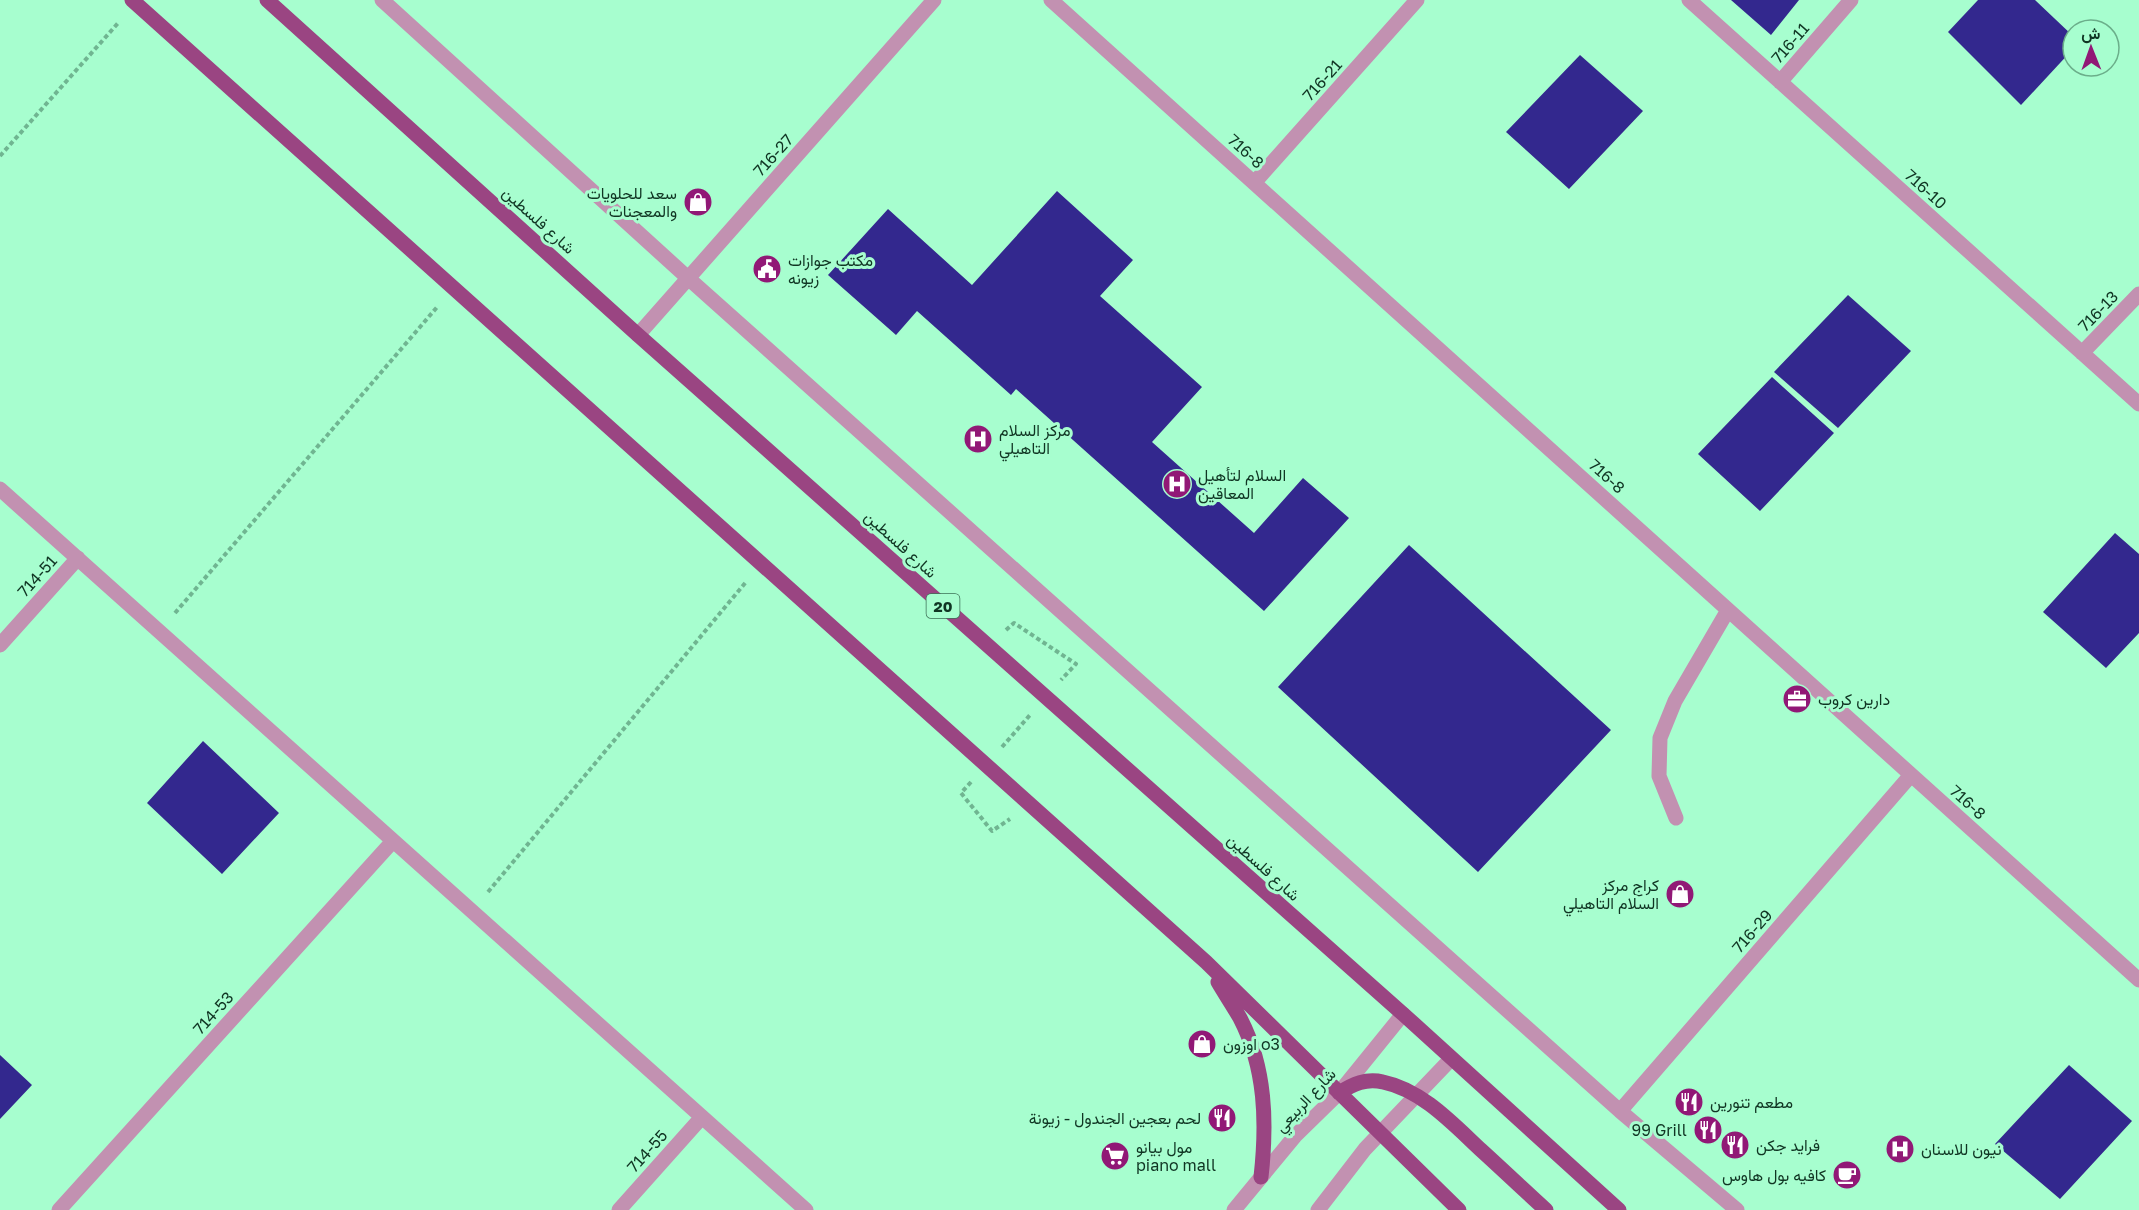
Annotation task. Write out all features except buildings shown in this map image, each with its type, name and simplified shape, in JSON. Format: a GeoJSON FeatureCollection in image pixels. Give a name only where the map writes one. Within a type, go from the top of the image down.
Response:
{"type":"FeatureCollection","features":[{"type":"Feature","properties":{"kind":"main road","name":"شارع فلسطين"},"geometry":{"type":"LineString","coordinates":[[267,0],[638,334],[1403,1014],[1619,1210]]}},
{"type":"Feature","properties":{"kind":"main road"},"geometry":{"type":"LineString","coordinates":[[134,1],[1206,962],[1459,1210]]}},
{"type":"Feature","properties":{"kind":"main road"},"geometry":{"type":"LineString","coordinates":[[1206,962],[1240,1019],[1258,1066],[1264,1100],[1265,1142],[1261,1177]]}},
{"type":"Feature","properties":{"kind":"main road"},"geometry":{"type":"LineString","coordinates":[[1339,1093],[1352,1084],[1375,1081],[1402,1088],[1444,1116],[1546,1210]]}},
{"type":"Feature","properties":{"kind":"street"},"geometry":{"type":"LineString","coordinates":[[382,0],[688,278],[1620,1111],[1737,1210]]}},
{"type":"Feature","properties":{"kind":"street","name":"716-27"},"geometry":{"type":"LineString","coordinates":[[638,334],[934,0]]}},
{"type":"Feature","properties":{"kind":"street","name":"716-8"},"geometry":{"type":"LineString","coordinates":[[1051,0],[2139,980]]}},
{"type":"Feature","properties":{"kind":"street","name":"716-21"},"geometry":{"type":"LineString","coordinates":[[1254,183],[1417,0]]}},
{"type":"Feature","properties":{"kind":"street","name":"716-10"},"geometry":{"type":"LineString","coordinates":[[1689,0],[2139,404]]}},
{"type":"Feature","properties":{"kind":"street","name":"716-11"},"geometry":{"type":"LineString","coordinates":[[1780,82],[1851,0]]}},
{"type":"Feature","properties":{"kind":"street","name":"716-13"},"geometry":{"type":"LineString","coordinates":[[2082,353],[2139,294]]}},
{"type":"Feature","properties":{"kind":"street"},"geometry":{"type":"LineString","coordinates":[[0,489],[806,1210]]}},
{"type":"Feature","properties":{"kind":"street","name":"714-51"},"geometry":{"type":"LineString","coordinates":[[0,645],[78,558]]}},
{"type":"Feature","properties":{"kind":"street"},"geometry":{"type":"LineString","coordinates":[[1676,818],[1659,776],[1660,738],[1676,701],[1728,610]]}},
{"type":"Feature","properties":{"kind":"street","name":"716-29"},"geometry":{"type":"LineString","coordinates":[[1620,1111],[1911,775]]}},
{"type":"Feature","properties":{"kind":"street","name":"714-53"},"geometry":{"type":"LineString","coordinates":[[59,1210],[393,841]]}},
{"type":"Feature","properties":{"kind":"street","name":"شارع الربيعي"},"geometry":{"type":"LineString","coordinates":[[1234,1210],[1295,1136],[1339,1093],[1403,1014]]}},
{"type":"Feature","properties":{"kind":"street"},"geometry":{"type":"LineString","coordinates":[[1318,1210],[1379,1133],[1451,1059]]}},
{"type":"Feature","properties":{"kind":"street","name":"714-55"},"geometry":{"type":"LineString","coordinates":[[620,1210],[702,1117]]}},
{"type":"Feature","properties":{"kind":"path"},"geometry":{"type":"LineString","coordinates":[[0,156],[134,1]]}},
{"type":"Feature","properties":{"kind":"path"},"geometry":{"type":"LineString","coordinates":[[159,632],[453,289]]}},
{"type":"Feature","properties":{"kind":"path"},"geometry":{"type":"LineString","coordinates":[[472,911],[761,564]]}},
{"type":"Feature","properties":{"kind":"path"},"geometry":{"type":"LineString","coordinates":[[1014,623],[1076,664],[1060,681]]}},
{"type":"Feature","properties":{"kind":"path"},"geometry":{"type":"LineString","coordinates":[[999,750],[1037,707]]}},
{"type":"Feature","properties":{"kind":"path"},"geometry":{"type":"LineString","coordinates":[[976,776],[961,794],[992,831]]}},
{"type":"Feature","properties":{"kind":"place","name":"سعد للحلويات والمعجنات"},"geometry":{"type":"Point","coordinates":[698,202]}},
{"type":"Feature","properties":{"kind":"place","name":"مكتب جوازات زيونه"},"geometry":{"type":"Point","coordinates":[767,269]}},
{"type":"Feature","properties":{"kind":"place","name":"مركز السلام التاهيلي"},"geometry":{"type":"Point","coordinates":[978,439]}},
{"type":"Feature","properties":{"kind":"place","name":"السلام لتأهيل المعاقين"},"geometry":{"type":"Point","coordinates":[1177,484]}},
{"type":"Feature","properties":{"kind":"place","name":"دارين كروب"},"geometry":{"type":"Point","coordinates":[1797,699]}},
{"type":"Feature","properties":{"kind":"place","name":"كراج مركز السلام التاهيلي"},"geometry":{"type":"Point","coordinates":[1680,894]}},
{"type":"Feature","properties":{"kind":"place","name":"اوزون o3"},"geometry":{"type":"Point","coordinates":[1202,1044]}},
{"type":"Feature","properties":{"kind":"place","name":"مطعم تنورين"},"geometry":{"type":"Point","coordinates":[1689,1102]}},
{"type":"Feature","properties":{"kind":"place","name":"لحم بعجين الجندول - زيونة"},"geometry":{"type":"Point","coordinates":[1222,1118]}},
{"type":"Feature","properties":{"kind":"place","name":"99 Grill"},"geometry":{"type":"Point","coordinates":[1708,1130]}},
{"type":"Feature","properties":{"kind":"place","name":"فرايد جكن"},"geometry":{"type":"Point","coordinates":[1735,1145]}},
{"type":"Feature","properties":{"kind":"place","name":"نيون للاسنان"},"geometry":{"type":"Point","coordinates":[1900,1149]}},
{"type":"Feature","properties":{"kind":"place","name":"مول بيانو piano mall"},"geometry":{"type":"Point","coordinates":[1115,1156]}},
{"type":"Feature","properties":{"kind":"place","name":"كافيه بول هاوس"},"geometry":{"type":"Point","coordinates":[1847,1175]}}]}
